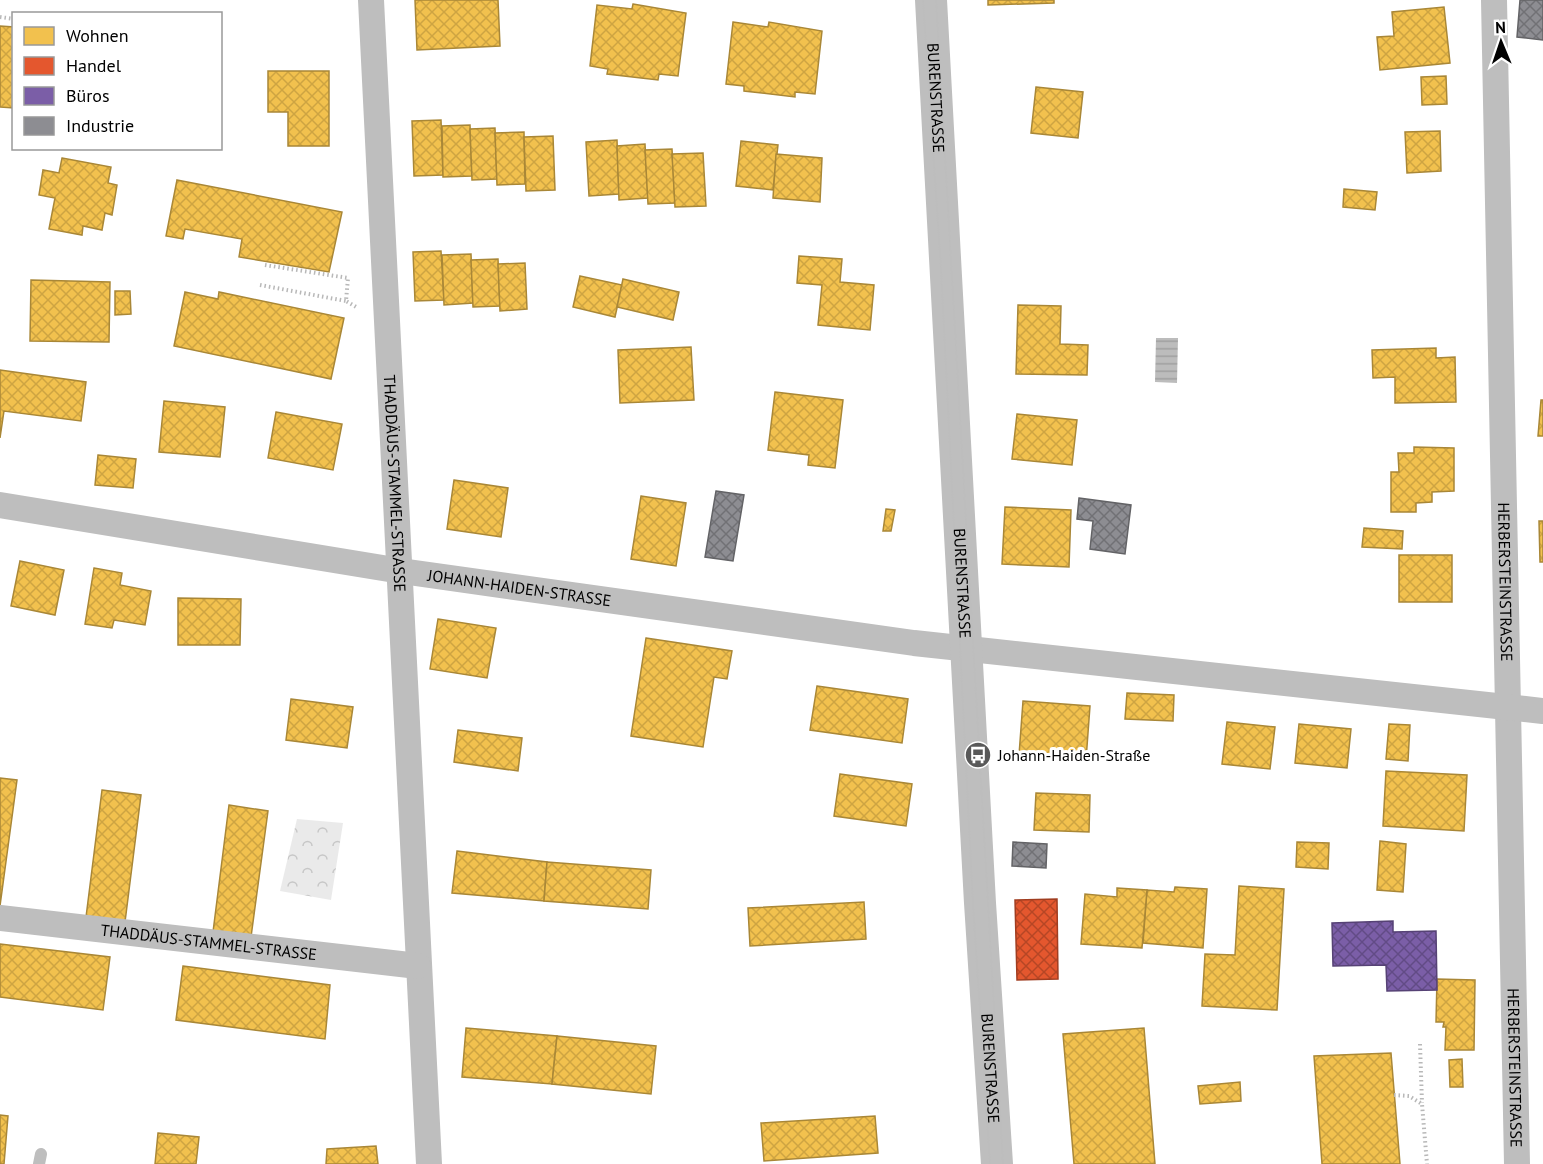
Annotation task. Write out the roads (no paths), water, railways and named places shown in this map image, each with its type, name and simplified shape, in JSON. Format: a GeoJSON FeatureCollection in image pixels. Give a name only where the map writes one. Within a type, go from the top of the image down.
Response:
{"type":"FeatureCollection","features":[{"type":"Feature","properties":{"kind":"street","name":"THADDÄUS-STAMMEL-STRASSE"},"geometry":{"type":"LineString","coordinates":[[371,0],[429,1164]]}},
{"type":"Feature","properties":{"kind":"street","name":"BURENSTRASSE"},"geometry":{"type":"LineString","coordinates":[[930,0],[998,1164]]}},
{"type":"Feature","properties":{"kind":"street","name":"HERBERSTEINSTRASSE"},"geometry":{"type":"LineString","coordinates":[[1494,0],[1517,1164]]}},
{"type":"Feature","properties":{"kind":"street","name":"JOHANN-HAIDEN-STRASSE"},"geometry":{"type":"LineString","coordinates":[[0,505],[401,570],[967,649],[1543,711]]}},
{"type":"Feature","properties":{"kind":"street","name":"THADDÄUS-STAMMEL-STRASSE"},"geometry":{"type":"LineString","coordinates":[[0,918],[418,966]]}},
{"type":"Feature","properties":{"kind":"tram line"},"geometry":{"type":"LineString","coordinates":[[923,0],[941,269],[973,904],[990,1164]]}},
{"type":"Feature","properties":{"kind":"tram line"},"geometry":{"type":"LineString","coordinates":[[936,0],[1003,1164]]}},
{"type":"Feature","properties":{"kind":"place","name":"Johann-Haiden-Straße"},"geometry":{"type":"Point","coordinates":[978,755]}}]}
